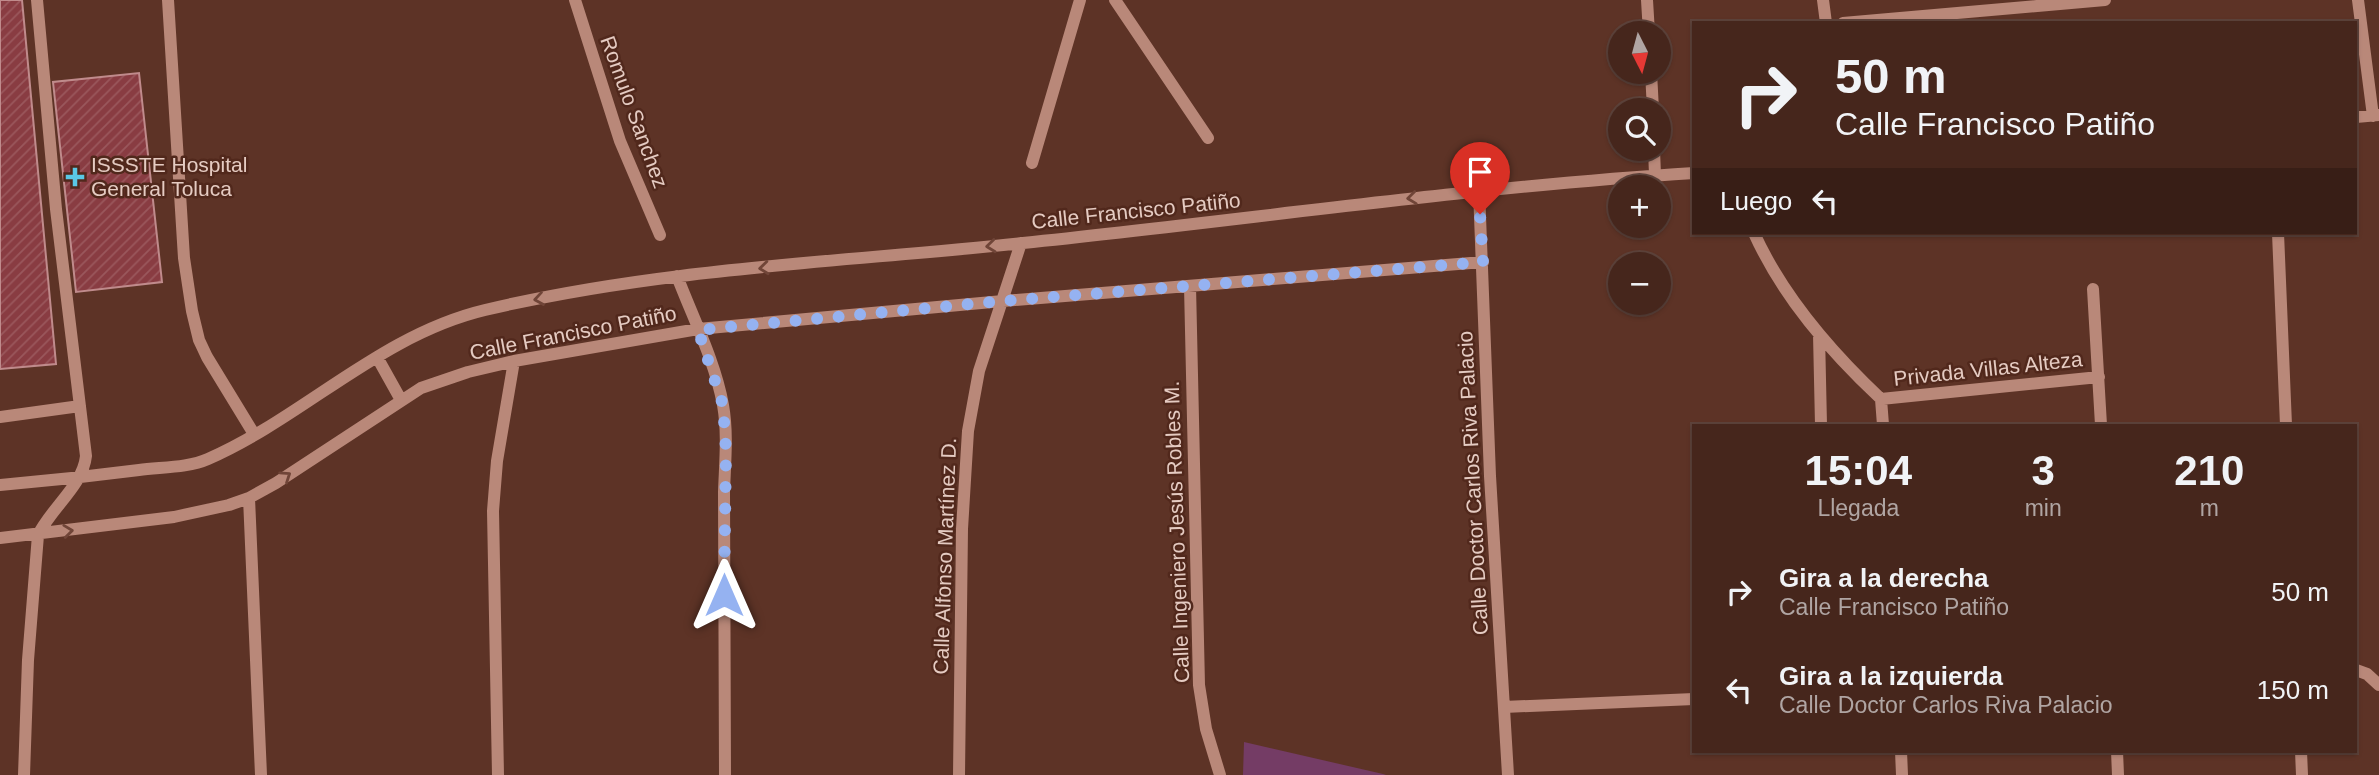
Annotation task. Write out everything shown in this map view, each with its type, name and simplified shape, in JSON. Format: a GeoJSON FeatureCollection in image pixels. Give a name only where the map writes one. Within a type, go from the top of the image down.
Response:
{"type":"FeatureCollection","features":[{"type":"Feature","properties":{"kind":"street"},"geometry":{"type":"LineString","coordinates":[[24,775],[28,660],[37,535],[47,517],[81,477],[86,456],[56,209],[37,0]]}},
{"type":"Feature","properties":{"kind":"street"},"geometry":{"type":"LineString","coordinates":[[168,0],[184,258],[192,311],[199,340],[207,357],[254,434]]}},
{"type":"Feature","properties":{"kind":"street","name":"Romulo Sanchez"},"geometry":{"type":"LineString","coordinates":[[575,0],[620,141],[660,235]]}},
{"type":"Feature","properties":{"kind":"street"},"geometry":{"type":"LineString","coordinates":[[1032,163],[1080,0]]}},
{"type":"Feature","properties":{"kind":"street"},"geometry":{"type":"LineString","coordinates":[[1115,0],[1209,138]]}},
{"type":"Feature","properties":{"kind":"street"},"geometry":{"type":"LineString","coordinates":[[1647,0],[1648,21]]}},
{"type":"Feature","properties":{"kind":"street"},"geometry":{"type":"LineString","coordinates":[[1823,0],[1826,21]]}},
{"type":"Feature","properties":{"kind":"street"},"geometry":{"type":"LineString","coordinates":[[1864,21],[2105,0]]}},
{"type":"Feature","properties":{"kind":"street"},"geometry":{"type":"LineString","coordinates":[[2357,117],[2376,116],[2358,0]]}},
{"type":"Feature","properties":{"kind":"street"},"geometry":{"type":"LineString","coordinates":[[1654,161],[1654,175]]}},
{"type":"Feature","properties":{"kind":"street","name":"Calle Francisco Patiño"},"geometry":{"type":"LineString","coordinates":[[1654,175],[1692,173]]}},
{"type":"Feature","properties":{"kind":"street","name":"Calle Francisco Patiño"},"geometry":{"type":"LineString","coordinates":[[0,485],[200,462],[254,434],[408,338],[438,324],[520,302],[677,276],[1021,243],[1479,190],[1608,179]]}},
{"type":"Feature","properties":{"kind":"street","name":"Calle Doctor Carlos Riva Palacio"},"geometry":{"type":"LineString","coordinates":[[1479,190],[1490,476],[1508,775]]}},
{"type":"Feature","properties":{"kind":"street","name":"Privada Villas Alteza"},"geometry":{"type":"LineString","coordinates":[[1755,235],[1774,271],[1819,334],[1844,364],[1881,399],[1883,424]]}},
{"type":"Feature","properties":{"kind":"street"},"geometry":{"type":"LineString","coordinates":[[2278,235],[2286,424]]}},
{"type":"Feature","properties":{"kind":"street","name":"Calle Alfonso Martínez D."},"geometry":{"type":"LineString","coordinates":[[959,775],[962,529],[968,430],[979,371],[1021,243]]}},
{"type":"Feature","properties":{"kind":"street","name":"Calle Francisco Patiño"},"geometry":{"type":"LineString","coordinates":[[0,538],[174,517],[229,505],[249,498],[276,483],[401,400],[436,382],[514,361],[698,330],[1003,301],[1483,262]]}},
{"type":"Feature","properties":{"kind":"street"},"geometry":{"type":"LineString","coordinates":[[677,276],[723,405],[726,451],[725,775]]}},
{"type":"Feature","properties":{"kind":"street","name":"Calle Ingeniero Jesús Robles M."},"geometry":{"type":"LineString","coordinates":[[1190,286],[1199,685],[1206,729],[1220,775]]}},
{"type":"Feature","properties":{"kind":"street","name":"Privada Villas Alteza"},"geometry":{"type":"LineString","coordinates":[[2093,289],[2101,424]]}},
{"type":"Feature","properties":{"kind":"street"},"geometry":{"type":"LineString","coordinates":[[1819,334],[1821,424]]}},
{"type":"Feature","properties":{"kind":"street"},"geometry":{"type":"LineString","coordinates":[[377,357],[401,400]]}},
{"type":"Feature","properties":{"kind":"street"},"geometry":{"type":"LineString","coordinates":[[498,775],[493,511],[501,435],[514,361]]}},
{"type":"Feature","properties":{"kind":"street","name":"Privada Villas Alteza"},"geometry":{"type":"LineString","coordinates":[[1881,399],[2099,377]]}},
{"type":"Feature","properties":{"kind":"street"},"geometry":{"type":"LineString","coordinates":[[0,416],[80,406]]}},
{"type":"Feature","properties":{"kind":"street"},"geometry":{"type":"LineString","coordinates":[[249,498],[261,775]]}},
{"type":"Feature","properties":{"kind":"street"},"geometry":{"type":"LineString","coordinates":[[2357,670],[2367,674],[2379,685]]}},
{"type":"Feature","properties":{"kind":"street"},"geometry":{"type":"LineString","coordinates":[[1504,707],[1692,699]]}},
{"type":"Feature","properties":{"kind":"street"},"geometry":{"type":"LineString","coordinates":[[1901,753],[1902,775]]}},
{"type":"Feature","properties":{"kind":"street"},"geometry":{"type":"LineString","coordinates":[[2117,753],[2118,775]]}},
{"type":"Feature","properties":{"kind":"street"},"geometry":{"type":"LineString","coordinates":[[2301,753],[2302,775]]}},
{"type":"Feature","properties":{"kind":"shaded area"},"geometry":{"type":"Polygon","coordinates":[[[1244,742],[1383,774],[1386,775],[1243,775],[1244,742]]]}},
{"type":"Feature","properties":{"kind":"building"},"geometry":{"type":"Polygon","coordinates":[[[0,0],[22,0],[56,364],[0,369],[0,0]]]}},
{"type":"Feature","properties":{"kind":"building"},"geometry":{"type":"Polygon","coordinates":[[[139,73],[162,282],[76,292],[53,82],[139,73]]]}},
{"type":"Feature","properties":{"kind":"place","name":"ISSSTE Hospital General Toluca"},"geometry":{"type":"Point","coordinates":[75,177]}},
{"type":"Feature","properties":{"kind":"route"},"geometry":{"type":"LineString","coordinates":[[724,595],[726,451],[723,405],[698,330],[1003,301],[1483,262],[1480,214]]}}]}
